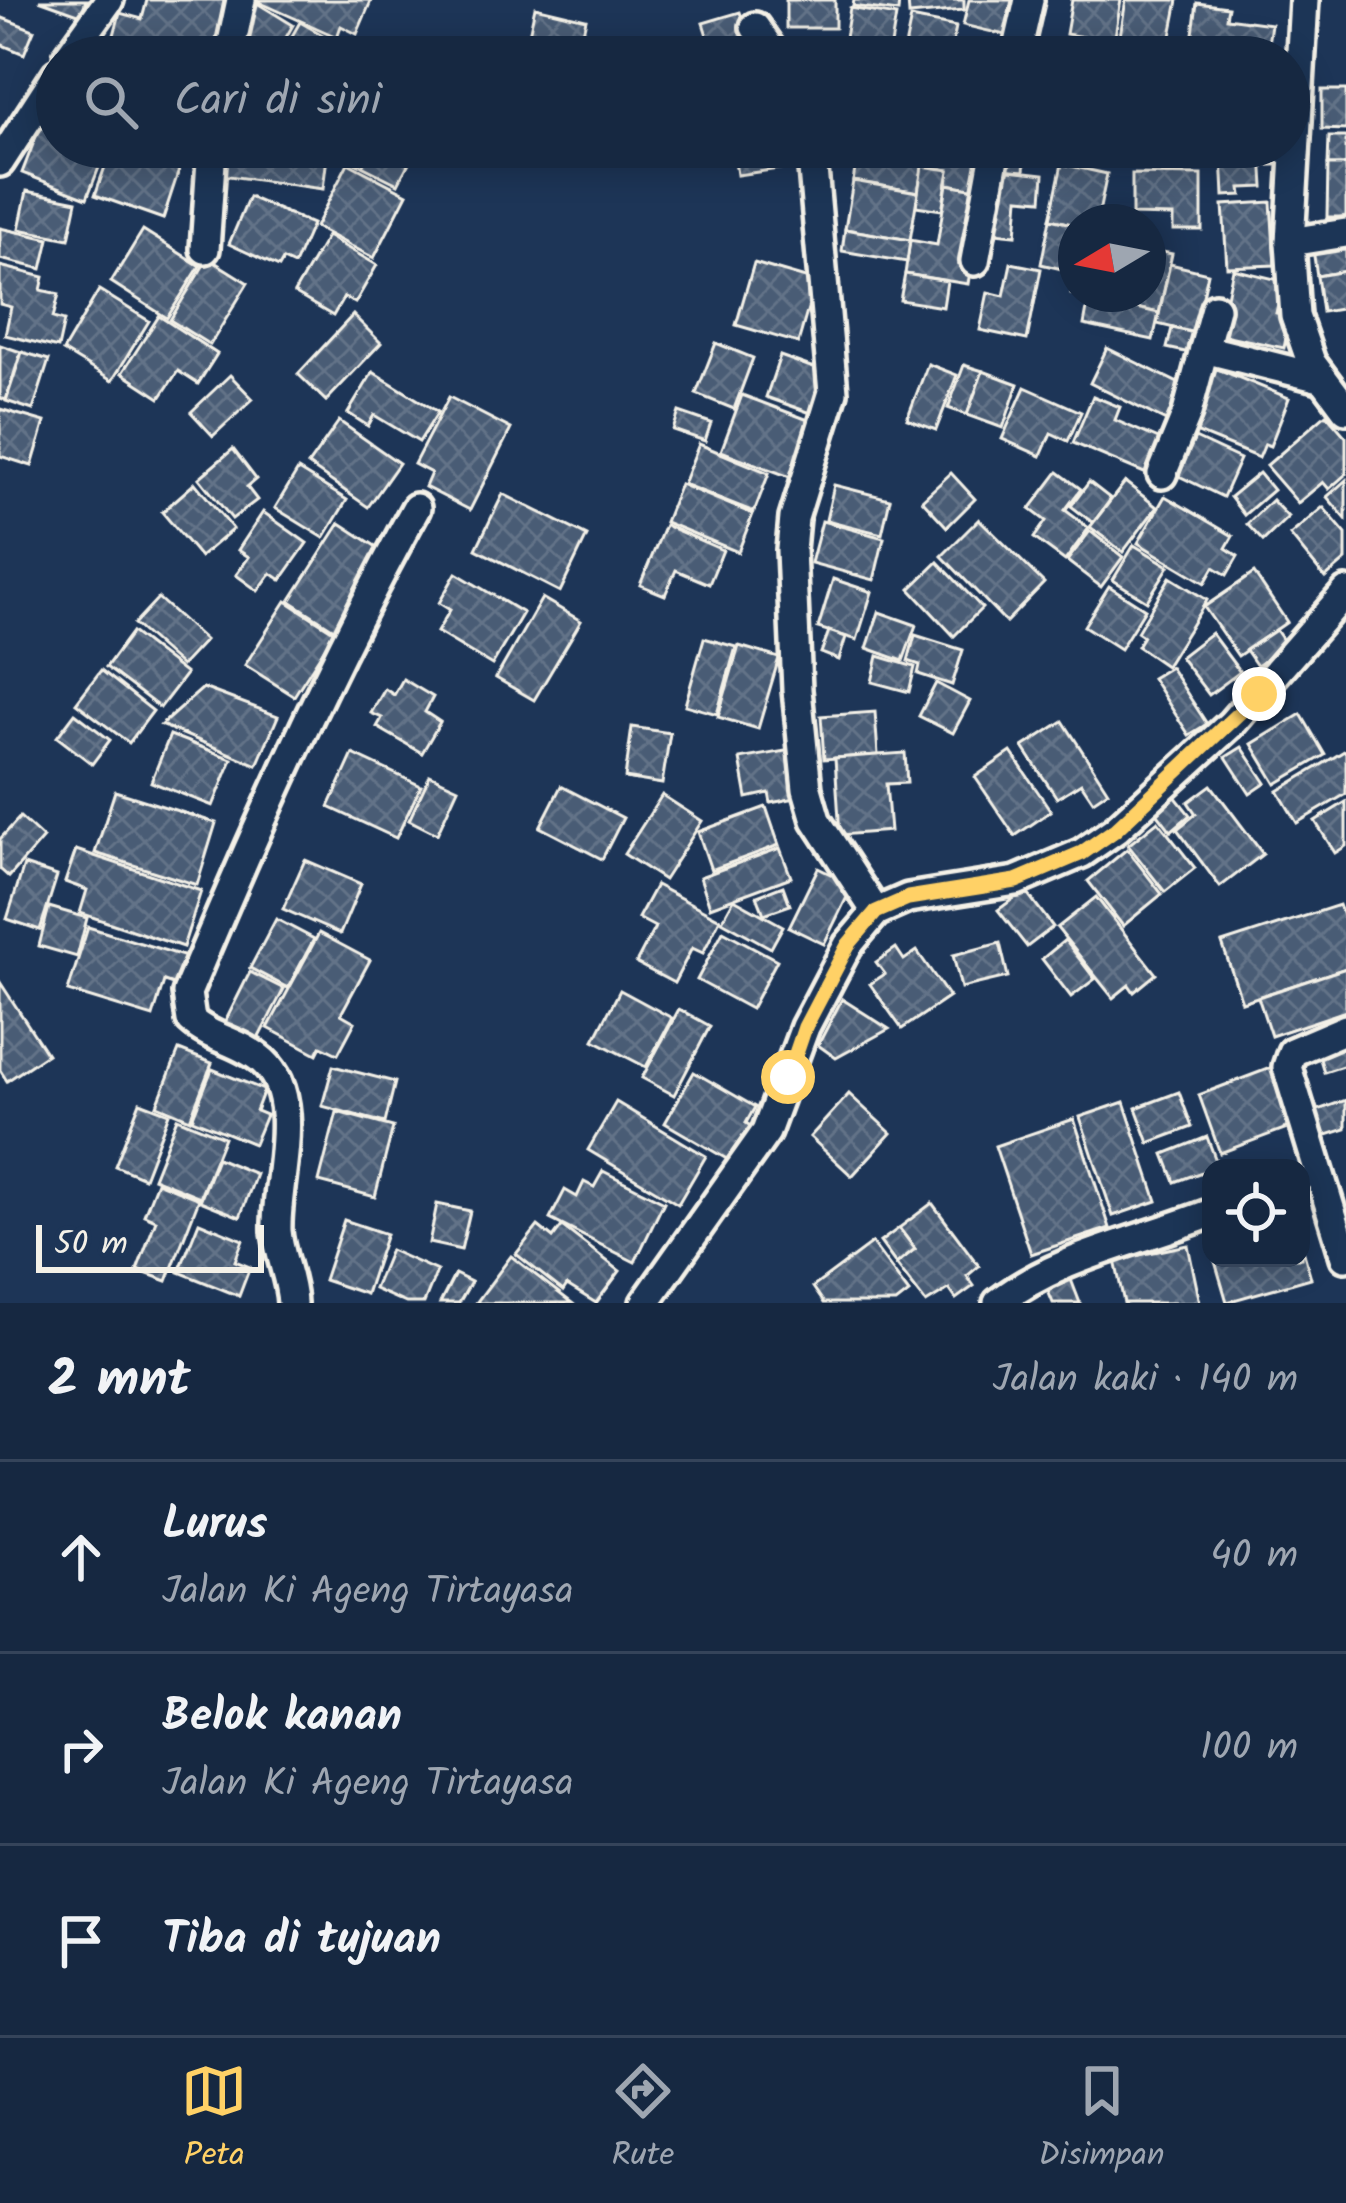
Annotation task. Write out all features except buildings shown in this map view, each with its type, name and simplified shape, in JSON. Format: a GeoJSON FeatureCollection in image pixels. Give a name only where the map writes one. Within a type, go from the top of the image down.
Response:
{"type":"FeatureCollection","features":[{"type":"Feature","properties":{"kind":"street"},"geometry":{"type":"LineString","coordinates":[[83,36],[110,0]]}},
{"type":"Feature","properties":{"kind":"street"},"geometry":{"type":"LineString","coordinates":[[233,36],[241,0]]}},
{"type":"Feature","properties":{"kind":"street"},"geometry":{"type":"LineString","coordinates":[[1021,36],[1029,0]]}},
{"type":"Feature","properties":{"kind":"street"},"geometry":{"type":"LineString","coordinates":[[1302,36],[1304,0]]}},
{"type":"Feature","properties":{"kind":"street"},"geometry":{"type":"LineString","coordinates":[[755,26],[762,36]]}},
{"type":"Feature","properties":{"kind":"street"},"geometry":{"type":"LineString","coordinates":[[0,162],[36,106]]}},
{"type":"Feature","properties":{"kind":"street"},"geometry":{"type":"LineString","coordinates":[[205,249],[211,168]]}},
{"type":"Feature","properties":{"kind":"street"},"geometry":{"type":"LineString","coordinates":[[813,168],[833,392],[794,518],[797,690],[807,789],[816,820],[876,912]]}},
{"type":"Feature","properties":{"kind":"street"},"geometry":{"type":"LineString","coordinates":[[975,261],[992,168]]}},
{"type":"Feature","properties":{"kind":"street"},"geometry":{"type":"LineString","coordinates":[[1293,168],[1290,242],[1295,316],[1320,378],[1346,409]]}},
{"type":"Feature","properties":{"kind":"street"},"geometry":{"type":"LineString","coordinates":[[1290,242],[1346,233]]}},
{"type":"Feature","properties":{"kind":"street"},"geometry":{"type":"LineString","coordinates":[[1162,473],[1187,413],[1215,308]]}},
{"type":"Feature","properties":{"kind":"street"},"geometry":{"type":"LineString","coordinates":[[1204,349],[1320,378]]}},
{"type":"Feature","properties":{"kind":"street"},"geometry":{"type":"LineString","coordinates":[[292,1303],[277,1234],[284,1158],[284,1103],[278,1085],[265,1062],[190,1020],[187,993],[275,783],[416,508]]}},
{"type":"Feature","properties":{"kind":"street"},"geometry":{"type":"LineString","coordinates":[[645,1303],[766,1132],[805,1027],[848,945],[876,912],[908,898],[1016,881],[1099,842],[1231,724],[1346,592]]}},
{"type":"Feature","properties":{"kind":"street"},"geometry":{"type":"LineString","coordinates":[[1306,1159],[1288,1058],[1299,1048],[1346,1029]]}},
{"type":"Feature","properties":{"kind":"street"},"geometry":{"type":"LineString","coordinates":[[1310,1175],[1345,1257]]}},
{"type":"Feature","properties":{"kind":"street"},"geometry":{"type":"LineString","coordinates":[[998,1303],[1058,1268],[1202,1217]]}},
{"type":"Feature","properties":{"kind":"route"},"geometry":{"type":"LineString","coordinates":[[788,1077],[805,1027],[848,945],[876,912],[908,898],[1016,881],[1082,853],[1115,830],[1259,694]]}}]}
